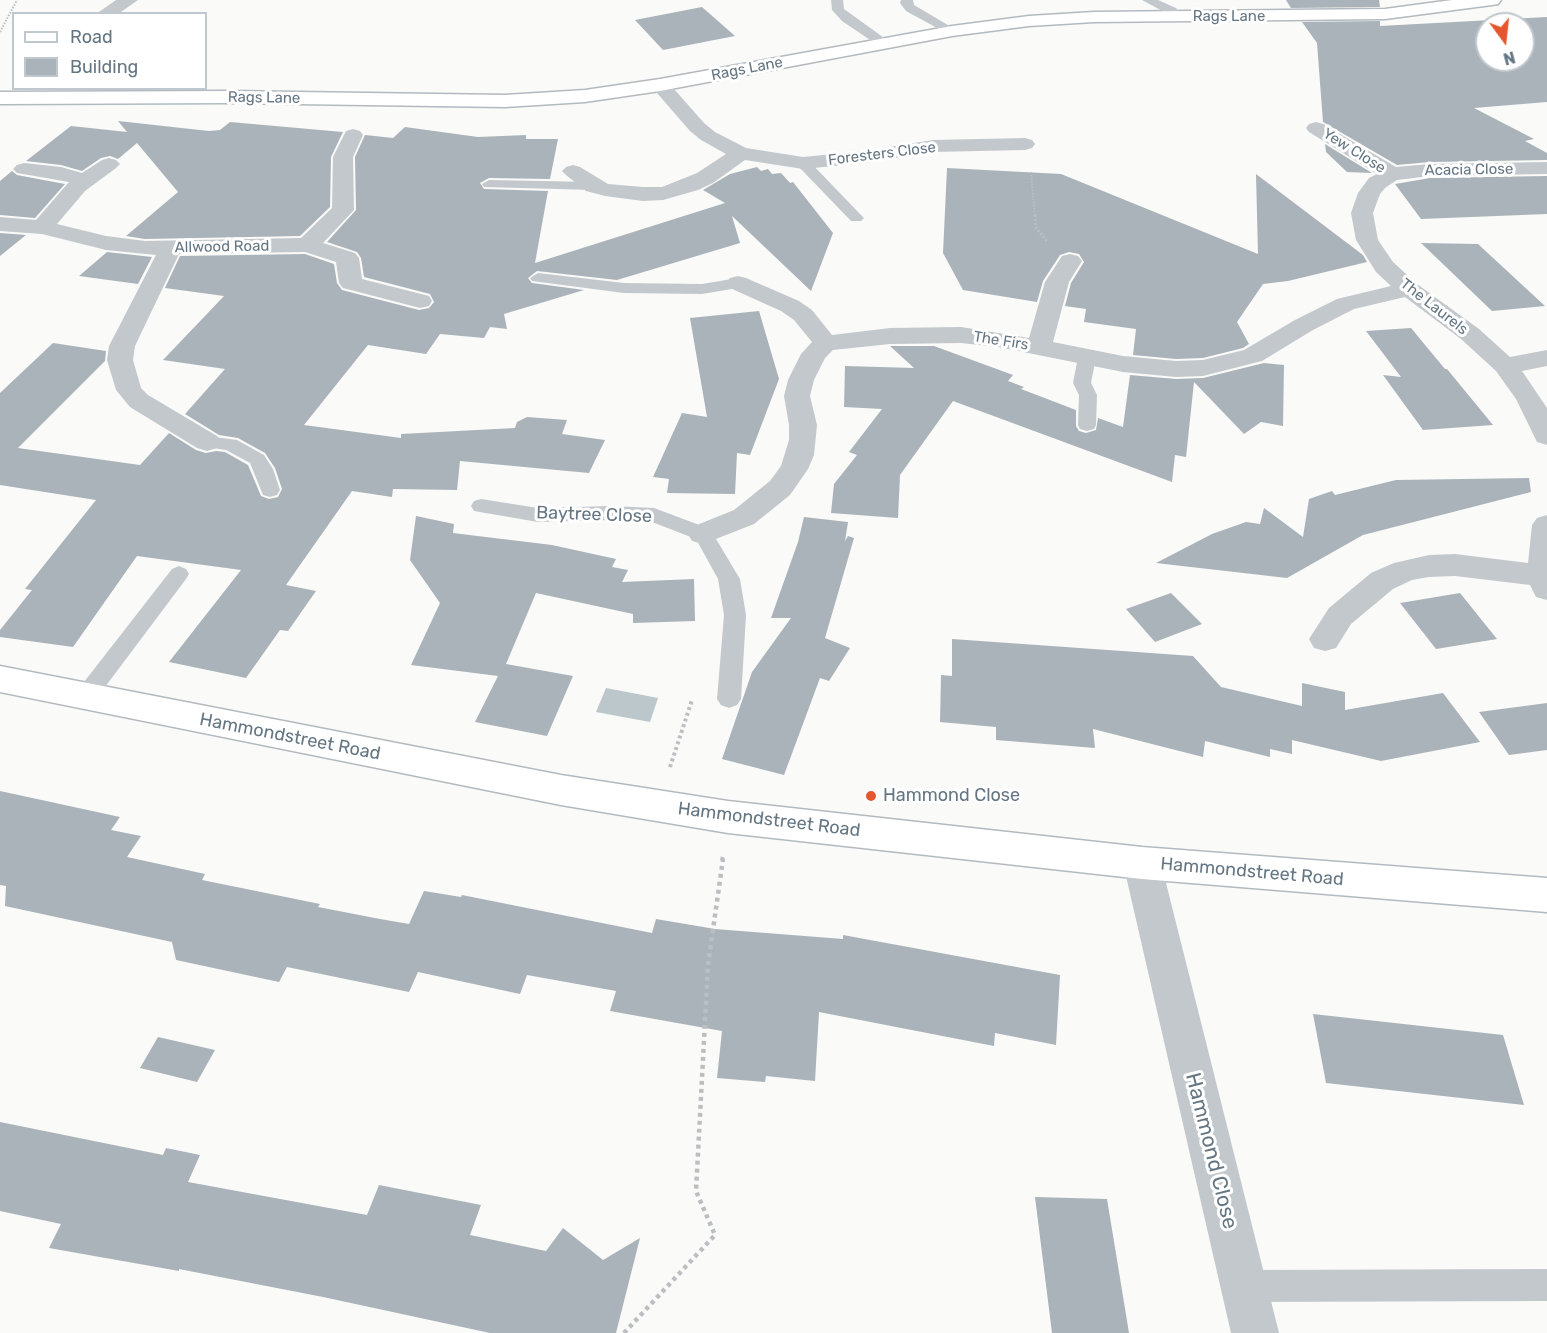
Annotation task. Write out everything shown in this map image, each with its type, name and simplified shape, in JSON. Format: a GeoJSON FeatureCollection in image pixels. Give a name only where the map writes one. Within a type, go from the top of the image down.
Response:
{"type":"FeatureCollection","features":[{"type":"Feature","properties":{"kind":"street"},"geometry":{"type":"LineString","coordinates":[[108,12],[129,0]]}},
{"type":"Feature","properties":{"kind":"street","name":"Rags Lane"},"geometry":{"type":"LineString","coordinates":[[0,98],[226,97],[505,101],[585,96],[660,85],[952,31],[1040,21],[1094,17],[1385,14],[1492,0]]}},
{"type":"Feature","properties":{"kind":"street","name":"Foresters Close"},"geometry":{"type":"LineString","coordinates":[[660,85],[697,127],[708,136],[741,153],[803,163],[864,157],[933,146],[1025,144]]}},
{"type":"Feature","properties":{"kind":"street","name":"Yew Close"},"geometry":{"type":"LineString","coordinates":[[1316,128],[1392,174]]}},
{"type":"Feature","properties":{"kind":"street"},"geometry":{"type":"LineString","coordinates":[[307,245],[344,210],[343,156],[353,135]]}},
{"type":"Feature","properties":{"kind":"street"},"geometry":{"type":"LineString","coordinates":[[573,171],[594,186],[623,194],[643,194],[676,190],[705,177],[741,153]]}},
{"type":"Feature","properties":{"kind":"street"},"geometry":{"type":"LineString","coordinates":[[42,226],[77,186],[109,164]]}},
{"type":"Feature","properties":{"kind":"street","name":"Acacia Close"},"geometry":{"type":"LineString","coordinates":[[1392,174],[1430,170],[1547,168]]}},
{"type":"Feature","properties":{"kind":"street"},"geometry":{"type":"LineString","coordinates":[[24,169],[61,173],[85,180]]}},
{"type":"Feature","properties":{"kind":"street","name":"The Laurels"},"geometry":{"type":"LineString","coordinates":[[1392,174],[1377,183],[1369,193],[1362,213],[1372,251],[1384,267],[1409,289],[1470,334],[1505,366],[1529,398],[1547,436]]}},
{"type":"Feature","properties":{"kind":"street","name":"Allwood Road"},"geometry":{"type":"LineString","coordinates":[[0,224],[42,226],[106,243],[145,248],[307,245],[347,258],[351,283],[420,301]]}},
{"type":"Feature","properties":{"kind":"street"},"geometry":{"type":"LineString","coordinates":[[171,248],[122,346],[120,360],[129,390],[139,401],[207,442]]}},
{"type":"Feature","properties":{"kind":"street"},"geometry":{"type":"LineString","coordinates":[[1039,348],[1057,282],[1070,261]]}},
{"type":"Feature","properties":{"kind":"street"},"geometry":{"type":"LineString","coordinates":[[703,534],[744,517],[765,502],[780,488],[794,469],[803,440],[804,425],[797,396],[801,380],[814,354],[826,342],[803,315],[790,306],[738,283]]}},
{"type":"Feature","properties":{"kind":"street","name":"The Firs"},"geometry":{"type":"LineString","coordinates":[[826,342],[890,336],[962,335],[998,339],[1123,364],[1176,369],[1219,366],[1253,357],[1304,325],[1346,304],[1409,289]]}},
{"type":"Feature","properties":{"kind":"street"},"geometry":{"type":"LineString","coordinates":[[1505,366],[1547,358]]}},
{"type":"Feature","properties":{"kind":"street"},"geometry":{"type":"LineString","coordinates":[[1325,639],[1341,616],[1361,597],[1383,581],[1405,571],[1429,566],[1455,565],[1545,582],[1543,549],[1547,525]]}},
{"type":"Feature","properties":{"kind":"street","name":"Hammondstreet Road"},"geometry":{"type":"LineString","coordinates":[[0,679],[561,790],[728,817],[1142,863],[1547,895]]}},
{"type":"Feature","properties":{"kind":"street","name":"Hammond Close"},"geometry":{"type":"LineString","coordinates":[[1142,863],[1255,1333]]}},
{"type":"Feature","properties":{"kind":"lane"},"geometry":{"type":"LineString","coordinates":[[837,0],[838,10],[846,18],[883,44]]}},
{"type":"Feature","properties":{"kind":"lane"},"geometry":{"type":"LineString","coordinates":[[906,0],[910,8],[952,31]]}},
{"type":"Feature","properties":{"kind":"lane"},"geometry":{"type":"LineString","coordinates":[[1148,0],[1172,11],[1178,17]]}},
{"type":"Feature","properties":{"kind":"lane"},"geometry":{"type":"LineString","coordinates":[[803,163],[856,218]]}},
{"type":"Feature","properties":{"kind":"lane"},"geometry":{"type":"LineString","coordinates":[[489,184],[594,186]]}},
{"type":"Feature","properties":{"kind":"lane"},"geometry":{"type":"LineString","coordinates":[[538,278],[624,288],[702,289],[738,283]]}},
{"type":"Feature","properties":{"kind":"lane"},"geometry":{"type":"LineString","coordinates":[[1087,357],[1082,383],[1088,395],[1087,425]]}},
{"type":"Feature","properties":{"kind":"lane"},"geometry":{"type":"LineString","coordinates":[[207,442],[230,444],[257,459],[270,490]]}},
{"type":"Feature","properties":{"kind":"lane","name":"Baytree Close"},"geometry":{"type":"LineString","coordinates":[[482,506],[538,515],[654,514],[703,534]]}},
{"type":"Feature","properties":{"kind":"lane"},"geometry":{"type":"LineString","coordinates":[[703,534],[729,579],[735,615],[729,699]]}},
{"type":"Feature","properties":{"kind":"lane"},"geometry":{"type":"LineString","coordinates":[[85,697],[179,574]]}},
{"type":"Feature","properties":{"kind":"lane"},"geometry":{"type":"LineString","coordinates":[[1244,1286],[1547,1285]]}},
{"type":"Feature","properties":{"kind":"path"},"geometry":{"type":"LineString","coordinates":[[0,33],[17,0]]}},
{"type":"Feature","properties":{"kind":"path"},"geometry":{"type":"LineString","coordinates":[[1025,144],[1030,168],[1036,228],[1048,243],[1070,261]]}},
{"type":"Feature","properties":{"kind":"path"},"geometry":{"type":"LineString","coordinates":[[624,1333],[715,1235],[696,1191],[708,964],[728,817]]}},
{"type":"Feature","properties":{"kind":"shaded area"},"geometry":{"type":"Polygon","coordinates":[[[606,688],[658,698],[650,722],[596,712],[606,688]]]}},
{"type":"Feature","properties":{"kind":"building"},"geometry":{"type":"Polygon","coordinates":[[[1286,0],[1379,0],[1380,7],[1291,8],[1286,0]]]}},
{"type":"Feature","properties":{"kind":"building"},"geometry":{"type":"Polygon","coordinates":[[[702,7],[735,36],[663,50],[635,20],[702,7]]]}},
{"type":"Feature","properties":{"kind":"building"},"geometry":{"type":"Polygon","coordinates":[[[1547,17],[1547,102],[1474,108],[1534,139],[1525,141],[1547,153],[1547,160],[1430,162],[1397,165],[1323,122],[1317,43],[1302,22],[1380,21],[1380,26],[1475,21],[1475,72],[1535,72],[1535,18],[1547,17]]]}},
{"type":"Feature","properties":{"kind":"building"},"geometry":{"type":"Polygon","coordinates":[[[118,121],[209,131],[220,130],[230,122],[343,132],[331,157],[330,207],[300,236],[145,239],[126,236],[178,192],[137,143],[118,159],[110,156],[101,158],[82,171],[61,165],[26,161],[71,126],[127,132],[118,121]]]}},
{"type":"Feature","properties":{"kind":"building"},"geometry":{"type":"Polygon","coordinates":[[[405,127],[478,137],[526,135],[526,139],[558,139],[550,179],[489,178],[480,183],[484,189],[548,191],[535,263],[725,203],[703,190],[730,174],[757,167],[761,171],[768,169],[772,174],[781,173],[790,183],[793,182],[833,233],[811,291],[732,216],[740,243],[617,280],[537,271],[528,278],[532,283],[584,290],[504,314],[507,329],[490,327],[484,338],[440,334],[426,354],[368,345],[304,425],[401,438],[401,434],[515,428],[517,422],[527,417],[567,420],[562,434],[605,440],[589,473],[460,461],[457,490],[393,489],[392,497],[352,491],[286,585],[316,591],[288,631],[280,630],[246,678],[169,662],[241,570],[137,556],[73,647],[0,637],[0,630],[32,590],[25,589],[96,500],[0,485],[0,393],[53,343],[106,351],[105,361],[18,448],[140,465],[169,433],[196,450],[206,453],[225,452],[248,465],[261,496],[269,499],[278,497],[282,489],[275,468],[265,453],[238,438],[219,435],[185,414],[225,369],[163,360],[224,296],[165,288],[180,256],[305,254],[334,264],[337,283],[342,290],[419,310],[429,308],[434,302],[430,294],[364,277],[361,258],[357,252],[327,242],[356,210],[355,157],[365,135],[393,138],[405,127]]]}},
{"type":"Feature","properties":{"kind":"building"},"geometry":{"type":"Polygon","coordinates":[[[1325,144],[1372,173],[1347,172],[1326,152],[1325,144]]]}},
{"type":"Feature","properties":{"kind":"building"},"geometry":{"type":"Polygon","coordinates":[[[947,168],[1061,174],[1258,254],[1256,174],[1363,255],[1367,262],[1288,281],[1263,284],[1237,322],[1249,344],[1243,348],[1203,358],[1176,359],[1133,355],[1136,329],[1084,322],[1086,309],[1065,306],[1071,283],[1084,262],[1079,254],[1069,252],[1060,255],[1043,281],[1037,302],[963,290],[943,253],[947,168]]]}},
{"type":"Feature","properties":{"kind":"building"},"geometry":{"type":"Polygon","coordinates":[[[12,171],[17,175],[65,184],[35,218],[0,215],[0,181],[12,171]]]}},
{"type":"Feature","properties":{"kind":"building"},"geometry":{"type":"Polygon","coordinates":[[[1547,176],[1547,214],[1421,219],[1395,184],[1430,178],[1547,176]]]}},
{"type":"Feature","properties":{"kind":"building"},"geometry":{"type":"Polygon","coordinates":[[[0,233],[26,235],[0,256],[0,233]]]}},
{"type":"Feature","properties":{"kind":"building"},"geometry":{"type":"Polygon","coordinates":[[[1421,243],[1478,244],[1545,306],[1492,311],[1421,243]]]}},
{"type":"Feature","properties":{"kind":"building"},"geometry":{"type":"Polygon","coordinates":[[[107,252],[152,257],[138,284],[79,276],[107,252]]]}},
{"type":"Feature","properties":{"kind":"building"},"geometry":{"type":"Polygon","coordinates":[[[759,311],[779,379],[750,455],[737,453],[735,494],[667,493],[669,479],[653,477],[682,413],[707,417],[690,318],[759,311]]]}},
{"type":"Feature","properties":{"kind":"building"},"geometry":{"type":"Polygon","coordinates":[[[1411,328],[1493,425],[1423,430],[1383,375],[1401,377],[1366,331],[1411,328]]]}},
{"type":"Feature","properties":{"kind":"building"},"geometry":{"type":"Polygon","coordinates":[[[890,346],[934,346],[1013,375],[1008,381],[1024,387],[1021,389],[1076,410],[1076,426],[1079,431],[1086,433],[1096,430],[1098,418],[1123,427],[1130,375],[1176,379],[1203,378],[1264,363],[1284,365],[1283,426],[1261,422],[1244,434],[1194,382],[1186,457],[1175,455],[1172,482],[953,401],[900,475],[898,518],[831,513],[834,484],[857,455],[849,452],[882,409],[844,407],[845,366],[914,368],[890,346]]]}},
{"type":"Feature","properties":{"kind":"building"},"geometry":{"type":"Polygon","coordinates":[[[1529,478],[1531,492],[1363,535],[1287,578],[1156,563],[1212,534],[1246,522],[1260,524],[1264,508],[1303,537],[1309,499],[1332,491],[1335,495],[1396,480],[1529,478]]]}},
{"type":"Feature","properties":{"kind":"building"},"geometry":{"type":"Polygon","coordinates":[[[416,516],[454,524],[453,533],[552,545],[616,559],[612,567],[628,570],[622,582],[694,579],[695,621],[633,623],[633,614],[536,593],[506,664],[573,676],[547,736],[475,722],[498,676],[411,665],[440,603],[410,560],[416,516]]]}},
{"type":"Feature","properties":{"kind":"building"},"geometry":{"type":"Polygon","coordinates":[[[804,517],[848,522],[845,541],[848,536],[854,538],[825,638],[850,648],[829,681],[820,678],[784,775],[722,759],[752,672],[791,618],[771,618],[798,542],[804,517]]]}},
{"type":"Feature","properties":{"kind":"building"},"geometry":{"type":"Polygon","coordinates":[[[1171,593],[1202,624],[1155,642],[1126,609],[1171,593]]]}},
{"type":"Feature","properties":{"kind":"building"},"geometry":{"type":"Polygon","coordinates":[[[1460,593],[1497,639],[1436,649],[1400,603],[1460,593]]]}},
{"type":"Feature","properties":{"kind":"building"},"geometry":{"type":"Polygon","coordinates":[[[952,639],[1193,656],[1221,687],[1302,706],[1302,683],[1345,692],[1345,710],[1443,693],[1480,742],[1381,761],[1292,740],[1292,754],[1270,749],[1270,757],[1205,741],[1203,757],[1093,729],[1095,748],[996,740],[996,727],[940,722],[941,675],[952,676],[952,639]]]}},
{"type":"Feature","properties":{"kind":"building"},"geometry":{"type":"Polygon","coordinates":[[[1547,703],[1547,750],[1509,755],[1479,712],[1547,703]]]}},
{"type":"Feature","properties":{"kind":"building"},"geometry":{"type":"Polygon","coordinates":[[[0,791],[120,817],[111,830],[141,836],[127,857],[205,874],[202,880],[320,904],[318,907],[380,919],[409,924],[424,891],[461,897],[462,895],[652,933],[656,919],[715,929],[843,939],[843,935],[1060,975],[1056,1045],[995,1033],[994,1046],[819,1012],[815,1081],[766,1076],[765,1082],[717,1078],[722,1031],[610,1011],[616,991],[527,975],[520,994],[418,972],[409,992],[287,967],[279,982],[176,960],[172,942],[5,906],[6,886],[0,885],[0,791]]]}},
{"type":"Feature","properties":{"kind":"building"},"geometry":{"type":"Polygon","coordinates":[[[1313,1014],[1503,1035],[1524,1105],[1326,1083],[1313,1014]]]}},
{"type":"Feature","properties":{"kind":"building"},"geometry":{"type":"Polygon","coordinates":[[[158,1037],[215,1050],[197,1082],[140,1068],[158,1037]]]}},
{"type":"Feature","properties":{"kind":"building"},"geometry":{"type":"Polygon","coordinates":[[[0,1122],[163,1155],[166,1148],[200,1155],[188,1182],[367,1215],[379,1185],[481,1205],[470,1235],[546,1251],[563,1228],[603,1260],[640,1238],[616,1333],[490,1333],[179,1269],[179,1271],[49,1248],[61,1224],[0,1211],[0,1122]]]}},
{"type":"Feature","properties":{"kind":"building"},"geometry":{"type":"Polygon","coordinates":[[[1035,1197],[1107,1199],[1129,1333],[1052,1333],[1035,1197]]]}},
{"type":"Feature","properties":{"kind":"place","name":"Hammond Close"},"geometry":{"type":"Point","coordinates":[871,796]}}]}
